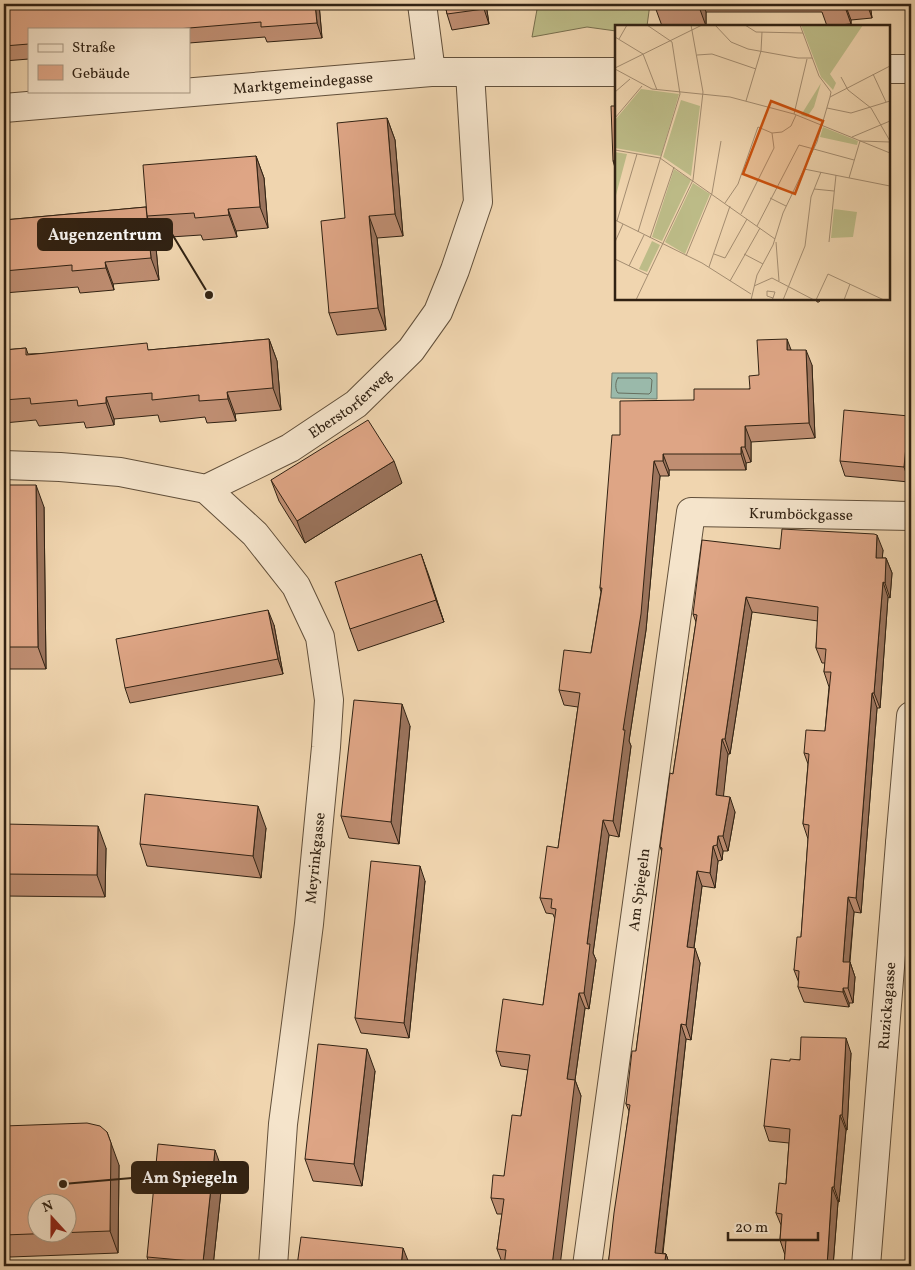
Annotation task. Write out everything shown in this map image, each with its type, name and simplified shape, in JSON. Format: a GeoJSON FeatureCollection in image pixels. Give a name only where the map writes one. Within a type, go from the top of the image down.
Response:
{"type":"FeatureCollection","features":[{"type":"Feature","properties":{"kind":"street"},"geometry":{"type":"LineString","coordinates":[[422,4],[431,72]]}},
{"type":"Feature","properties":{"kind":"street"},"geometry":{"type":"LineString","coordinates":[[890,69],[911,69]]}},
{"type":"Feature","properties":{"kind":"street","name":"Marktgemeindegasse"},"geometry":{"type":"LineString","coordinates":[[4,108],[431,72],[610,72]]}},
{"type":"Feature","properties":{"kind":"street","name":"Eberstorferweg"},"geometry":{"type":"LineString","coordinates":[[206,489],[287,450],[356,404],[411,350],[438,312],[456,270],[478,202],[470,73]]}},
{"type":"Feature","properties":{"kind":"street"},"geometry":{"type":"LineString","coordinates":[[4,465],[120,472],[206,489]]}},
{"type":"Feature","properties":{"kind":"street","name":"Meyrinkgasse"},"geometry":{"type":"LineString","coordinates":[[206,489],[255,534],[296,586],[320,637],[329,700],[308,924],[283,1124],[273,1266]]}},
{"type":"Feature","properties":{"kind":"street","name":"Krumböckgasse"},"geometry":{"type":"LineString","coordinates":[[691,512],[911,516]]}},
{"type":"Feature","properties":{"kind":"street","name":"Am Spiegeln"},"geometry":{"type":"LineString","coordinates":[[587,1266],[691,512]]}},
{"type":"Feature","properties":{"kind":"street","name":"Ruzickagasse"},"geometry":{"type":"LineString","coordinates":[[866,1266],[906,842],[911,716]]}},
{"type":"Feature","properties":{"kind":"shaded area"},"geometry":{"type":"Polygon","coordinates":[[[538,4],[650,4],[647,25],[615,25],[615,31],[587,27],[532,37],[538,4]]]}},
{"type":"Feature","properties":{"kind":"water"},"geometry":{"type":"Polygon","coordinates":[[[612,373],[657,373],[657,399],[611,398],[612,373]]]}},
{"type":"Feature","properties":{"kind":"building"},"geometry":{"type":"Polygon","coordinates":[[[4,4],[315,4],[317,23],[261,27],[261,22],[189,28],[28,28],[28,44],[4,46],[4,4]]]}},
{"type":"Feature","properties":{"kind":"building"},"geometry":{"type":"Polygon","coordinates":[[[445,4],[483,4],[484,9],[447,14],[445,4]]]}},
{"type":"Feature","properties":{"kind":"building"},"geometry":{"type":"Polygon","coordinates":[[[698,4],[698,5],[654,5],[698,4]]]}},
{"type":"Feature","properties":{"kind":"building"},"geometry":{"type":"Polygon","coordinates":[[[611,106],[615,106],[615,160],[613,161],[611,106]]]}},
{"type":"Feature","properties":{"kind":"building"},"geometry":{"type":"Polygon","coordinates":[[[387,118],[395,214],[369,216],[378,308],[329,313],[321,221],[345,218],[337,123],[387,118]]]}},
{"type":"Feature","properties":{"kind":"building"},"geometry":{"type":"Polygon","coordinates":[[[256,156],[260,207],[228,209],[229,215],[195,218],[194,213],[147,216],[143,165],[256,156]]]}},
{"type":"Feature","properties":{"kind":"building"},"geometry":{"type":"Polygon","coordinates":[[[146,207],[151,258],[105,262],[106,268],[72,271],[72,265],[4,271],[4,220],[146,207]]]}},
{"type":"Feature","properties":{"kind":"building"},"geometry":{"type":"Polygon","coordinates":[[[269,339],[273,388],[227,392],[228,399],[199,401],[199,395],[152,400],[152,393],[106,397],[106,403],[78,406],[77,400],[31,404],[30,398],[4,400],[4,350],[26,348],[26,355],[147,343],[148,350],[269,339]]]}},
{"type":"Feature","properties":{"kind":"building"},"geometry":{"type":"Polygon","coordinates":[[[787,339],[787,350],[806,350],[809,423],[745,426],[745,447],[741,447],[741,454],[663,454],[663,461],[654,461],[641,614],[623,730],[625,730],[613,821],[603,820],[587,944],[590,944],[584,993],[579,993],[567,1079],[575,1080],[552,1266],[504,1266],[506,1250],[497,1249],[504,1199],[491,1198],[493,1175],[504,1176],[512,1115],[521,1116],[530,1055],[496,1051],[503,999],[543,1005],[556,909],[551,908],[552,899],[540,898],[547,846],[558,848],[580,693],[559,690],[564,650],[591,653],[602,588],[600,588],[612,435],[620,435],[620,401],[694,400],[694,389],[750,389],[749,376],[759,375],[757,340],[787,339]]]}},
{"type":"Feature","properties":{"kind":"building"},"geometry":{"type":"Polygon","coordinates":[[[844,410],[909,416],[904,467],[840,461],[844,410]]]}},
{"type":"Feature","properties":{"kind":"building"},"geometry":{"type":"Polygon","coordinates":[[[368,420],[394,461],[297,521],[271,480],[368,420]]]}},
{"type":"Feature","properties":{"kind":"building"},"geometry":{"type":"Polygon","coordinates":[[[4,485],[36,485],[38,647],[4,647],[4,485]]]}},
{"type":"Feature","properties":{"kind":"building"},"geometry":{"type":"Polygon","coordinates":[[[782,529],[874,534],[877,535],[876,558],[886,558],[874,693],[872,693],[856,898],[848,897],[843,962],[850,962],[848,988],[843,988],[843,992],[798,987],[799,971],[794,970],[797,937],[801,937],[809,825],[803,824],[809,754],[804,753],[806,730],[825,731],[831,672],[824,672],[826,649],[816,648],[818,607],[746,597],[725,739],[722,739],[716,795],[730,797],[723,836],[718,836],[717,845],[713,846],[710,873],[697,871],[687,947],[695,948],[686,1025],[681,1024],[655,1253],[666,1254],[664,1266],[608,1266],[630,1105],[626,1104],[632,1051],[636,1051],[670,773],[673,774],[697,615],[693,614],[702,540],[780,549],[782,529]]]}},
{"type":"Feature","properties":{"kind":"building"},"geometry":{"type":"Polygon","coordinates":[[[421,554],[436,600],[350,629],[335,582],[421,554]]]}},
{"type":"Feature","properties":{"kind":"building"},"geometry":{"type":"Polygon","coordinates":[[[268,610],[278,659],[125,688],[116,639],[268,610]]]}},
{"type":"Feature","properties":{"kind":"building"},"geometry":{"type":"Polygon","coordinates":[[[354,700],[402,704],[391,822],[341,816],[354,700]]]}},
{"type":"Feature","properties":{"kind":"building"},"geometry":{"type":"Polygon","coordinates":[[[145,794],[258,806],[253,856],[140,844],[145,794]]]}},
{"type":"Feature","properties":{"kind":"building"},"geometry":{"type":"Polygon","coordinates":[[[4,824],[98,826],[97,875],[4,874],[4,824]]]}},
{"type":"Feature","properties":{"kind":"building"},"geometry":{"type":"Polygon","coordinates":[[[371,861],[420,866],[404,1023],[355,1018],[371,861]]]}},
{"type":"Feature","properties":{"kind":"building"},"geometry":{"type":"Polygon","coordinates":[[[801,1037],[846,1038],[842,1115],[840,1115],[834,1187],[832,1187],[827,1266],[784,1266],[786,1240],[780,1240],[782,1214],[776,1213],[779,1183],[786,1184],[790,1129],[764,1126],[771,1059],[800,1060],[801,1037]]]}},
{"type":"Feature","properties":{"kind":"building"},"geometry":{"type":"Polygon","coordinates":[[[318,1044],[367,1049],[354,1164],[305,1159],[318,1044]]]}},
{"type":"Feature","properties":{"kind":"building"},"geometry":{"type":"Polygon","coordinates":[[[87,1123],[100,1126],[107,1132],[111,1143],[110,1231],[78,1232],[78,1192],[28,1192],[28,1234],[4,1235],[4,1126],[87,1123]]]}},
{"type":"Feature","properties":{"kind":"building"},"geometry":{"type":"Polygon","coordinates":[[[158,1144],[215,1150],[203,1262],[147,1257],[158,1144]]]}},
{"type":"Feature","properties":{"kind":"building"},"geometry":{"type":"Polygon","coordinates":[[[301,1237],[403,1248],[401,1266],[297,1266],[301,1237]]]}},
{"type":"Feature","properties":{"kind":"place","name":"Augenzentrum"},"geometry":{"type":"Point","coordinates":[209,295]}},
{"type":"Feature","properties":{"kind":"place","name":"Am Spiegeln"},"geometry":{"type":"Point","coordinates":[63,1184]}}]}
